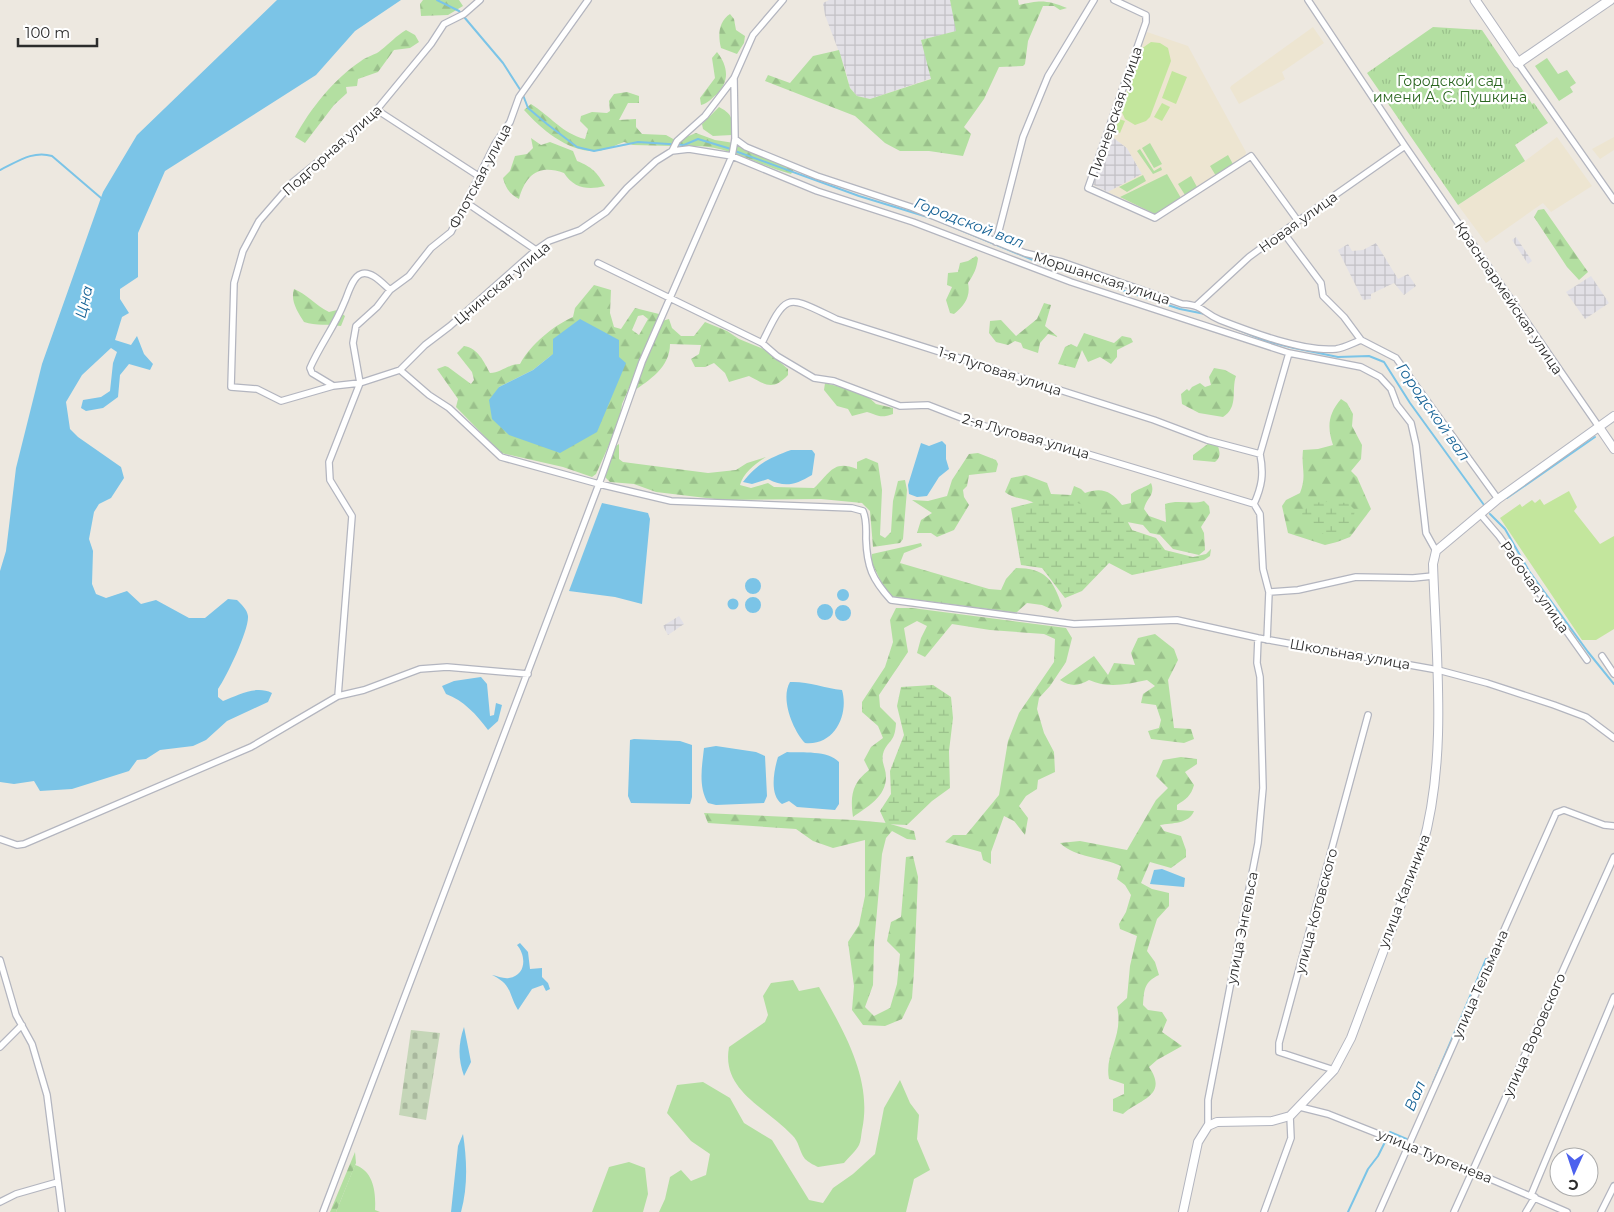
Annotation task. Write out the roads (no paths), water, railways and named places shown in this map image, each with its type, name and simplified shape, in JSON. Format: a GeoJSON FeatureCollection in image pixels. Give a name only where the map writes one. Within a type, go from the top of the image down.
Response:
{"type":"FeatureCollection","features":[{"type":"Feature","properties":{"kind":"main road"},"geometry":{"type":"LineString","coordinates":[[1475,0],[1518,62],[1610,0]]}},
{"type":"Feature","properties":{"kind":"street","name":"Подгорная улица"},"geometry":{"type":"LineString","coordinates":[[333,386],[281,401],[257,389],[231,387],[234,283],[243,251],[259,221],[293,182],[356,131],[377,110],[432,44],[444,24],[464,14],[480,0]]}},
{"type":"Feature","properties":{"kind":"street","name":"Флотская улица"},"geometry":{"type":"LineString","coordinates":[[360,383],[352,335],[356,326],[377,307],[390,290],[409,276],[431,248],[451,232],[495,144],[510,122],[520,96],[588,0]]}},
{"type":"Feature","properties":{"kind":"street","name":"Цнинская улица"},"geometry":{"type":"LineString","coordinates":[[400,370],[425,345],[450,326],[536,250],[549,241],[580,230],[606,212],[626,188],[656,161],[672,151],[677,141],[705,116],[734,78],[753,35],[783,0]]}},
{"type":"Feature","properties":{"kind":"street"},"geometry":{"type":"LineString","coordinates":[[996,242],[1023,137],[1048,76],[1094,0]]}},
{"type":"Feature","properties":{"kind":"street","name":"Пионерская улица"},"geometry":{"type":"LineString","coordinates":[[1114,0],[1146,16],[1146,22],[1088,188],[1155,218],[1251,156],[1298,220]]}},
{"type":"Feature","properties":{"kind":"street","name":"Красноармейская улица"},"geometry":{"type":"LineString","coordinates":[[1308,0],[1405,146],[1614,449]]}},
{"type":"Feature","properties":{"kind":"street"},"geometry":{"type":"LineString","coordinates":[[1518,62],[1614,200]]}},
{"type":"Feature","properties":{"kind":"street","name":"Цнинская улица"},"geometry":{"type":"LineString","coordinates":[[324,1212],[528,674],[642,362],[732,152],[735,139],[734,78]]}},
{"type":"Feature","properties":{"kind":"street"},"geometry":{"type":"LineString","coordinates":[[377,110],[480,177]]}},
{"type":"Feature","properties":{"kind":"street","name":"Моршанская улица"},"geometry":{"type":"LineString","coordinates":[[735,139],[746,147],[817,176],[911,206],[996,242],[1182,304],[1197,304],[1218,319],[1269,337],[1320,349],[1338,349],[1361,340]]}},
{"type":"Feature","properties":{"kind":"street","name":"Новая улица"},"geometry":{"type":"LineString","coordinates":[[1197,304],[1249,257],[1298,220],[1405,146]]}},
{"type":"Feature","properties":{"kind":"street","name":"Моршанская улица"},"geometry":{"type":"LineString","coordinates":[[672,151],[689,149],[732,152],[817,191],[913,222],[1071,282],[1289,353],[1361,367],[1380,377],[1391,389],[1397,405],[1411,424],[1416,445],[1426,533],[1436,551]]}},
{"type":"Feature","properties":{"kind":"street"},"geometry":{"type":"LineString","coordinates":[[467,203],[536,250]]}},
{"type":"Feature","properties":{"kind":"street"},"geometry":{"type":"LineString","coordinates":[[1284,232],[1321,283],[1323,296],[1344,317],[1361,340],[1396,358],[1498,499]]}},
{"type":"Feature","properties":{"kind":"street","name":"2-я Луговая улица"},"geometry":{"type":"LineString","coordinates":[[598,263],[762,343],[777,356],[814,378],[834,381],[900,406],[928,405],[977,424],[1051,443],[1254,504]]}},
{"type":"Feature","properties":{"kind":"street"},"geometry":{"type":"LineString","coordinates":[[390,290],[370,274],[359,274],[351,286],[335,326],[310,368],[312,373],[333,386],[360,383],[400,370],[429,395],[449,408],[500,457],[599,484]]}},
{"type":"Feature","properties":{"kind":"street","name":"1-я Луговая улица"},"geometry":{"type":"LineString","coordinates":[[762,343],[778,309],[787,302],[799,301],[843,322],[1154,420],[1207,440],[1260,454]]}},
{"type":"Feature","properties":{"kind":"street"},"geometry":{"type":"LineString","coordinates":[[1267,640],[1269,592],[1263,570],[1260,514],[1254,504],[1262,485],[1263,470],[1260,454],[1289,353]]}},
{"type":"Feature","properties":{"kind":"street"},"geometry":{"type":"LineString","coordinates":[[338,696],[352,516],[330,480],[329,462],[360,383]]}},
{"type":"Feature","properties":{"kind":"street"},"geometry":{"type":"LineString","coordinates":[[1436,551],[1498,499],[1614,416]]}},
{"type":"Feature","properties":{"kind":"street","name":"Школьная улица"},"geometry":{"type":"LineString","coordinates":[[599,484],[671,501],[852,508],[863,511],[866,519],[868,565],[873,578],[891,600],[1074,624],[1177,620],[1267,640],[1438,670],[1487,682],[1586,717],[1614,738]]}},
{"type":"Feature","properties":{"kind":"street","name":"Рабочая улица"},"geometry":{"type":"LineString","coordinates":[[1481,515],[1499,536],[1587,660]]}},
{"type":"Feature","properties":{"kind":"street","name":"улица Калинина"},"geometry":{"type":"LineString","coordinates":[[1290,1116],[1334,1070],[1351,1038],[1422,848],[1430,821],[1437,732],[1438,670],[1433,576],[1436,551]]}},
{"type":"Feature","properties":{"kind":"street"},"geometry":{"type":"LineString","coordinates":[[1269,592],[1298,590],[1356,576],[1413,578],[1433,576]]}},
{"type":"Feature","properties":{"kind":"street","name":"улица Энгельса"},"geometry":{"type":"LineString","coordinates":[[1183,1212],[1198,1142],[1208,1126],[1208,1100],[1258,842],[1263,788],[1260,677],[1257,663],[1258,638]]}},
{"type":"Feature","properties":{"kind":"street"},"geometry":{"type":"LineString","coordinates":[[1602,656],[1614,674]]}},
{"type":"Feature","properties":{"kind":"street"},"geometry":{"type":"LineString","coordinates":[[0,839],[16,845],[24,844],[215,764],[251,747],[338,696],[364,690],[420,669],[447,667],[528,674]]}},
{"type":"Feature","properties":{"kind":"street","name":"улица Котовского"},"geometry":{"type":"LineString","coordinates":[[1334,1070],[1280,1052],[1279,1043],[1368,715]]}},
{"type":"Feature","properties":{"kind":"street","name":"улица Тельмана"},"geometry":{"type":"LineString","coordinates":[[1379,1212],[1556,813],[1564,810],[1604,825],[1614,826]]}},
{"type":"Feature","properties":{"kind":"street","name":"улица Воровского"},"geometry":{"type":"LineString","coordinates":[[1454,1212],[1614,857]]}},
{"type":"Feature","properties":{"kind":"street"},"geometry":{"type":"LineString","coordinates":[[0,960],[16,1015],[32,1044],[48,1095],[62,1212]]}},
{"type":"Feature","properties":{"kind":"street"},"geometry":{"type":"LineString","coordinates":[[1526,1212],[1614,997]]}},
{"type":"Feature","properties":{"kind":"street"},"geometry":{"type":"LineString","coordinates":[[0,1047],[22,1026]]}},
{"type":"Feature","properties":{"kind":"street","name":"улица Тургенева"},"geometry":{"type":"LineString","coordinates":[[1300,1107],[1328,1114],[1472,1171],[1567,1212]]}},
{"type":"Feature","properties":{"kind":"street"},"geometry":{"type":"LineString","coordinates":[[1208,1126],[1217,1122],[1272,1121],[1290,1116],[1291,1138],[1264,1212]]}},
{"type":"Feature","properties":{"kind":"street"},"geometry":{"type":"LineString","coordinates":[[0,1202],[16,1194],[58,1182]]}},
{"type":"Feature","properties":{"kind":"street"},"geometry":{"type":"LineString","coordinates":[[1601,1212],[1614,1186]]}},
{"type":"Feature","properties":{"kind":"water","name":"Цна"},"geometry":{"type":"Polygon","coordinates":[[[277,0],[401,0],[355,31],[316,75],[165,171],[138,233],[138,277],[120,289],[120,299],[129,313],[122,317],[115,340],[131,345],[137,336],[144,354],[153,364],[150,370],[129,364],[120,375],[118,397],[103,408],[86,411],[81,408],[83,400],[101,397],[110,391],[113,363],[117,352],[111,348],[82,375],[66,402],[70,429],[78,437],[121,467],[124,478],[111,498],[99,504],[94,512],[89,539],[93,551],[92,584],[96,594],[106,598],[127,591],[141,604],[156,600],[189,618],[205,618],[228,599],[237,600],[246,611],[248,616],[247,623],[237,653],[218,689],[218,697],[223,701],[253,690],[272,693],[268,702],[227,721],[206,740],[193,746],[160,750],[146,759],[137,760],[129,771],[72,789],[40,791],[34,781],[14,784],[0,782],[0,571],[6,551],[16,468],[42,364],[103,192],[137,135],[277,0]]]}},
{"type":"Feature","properties":{"kind":"water"},"geometry":{"type":"Polygon","coordinates":[[[580,319],[619,340],[619,357],[626,363],[597,432],[560,453],[509,435],[492,419],[489,400],[499,387],[533,370],[553,354],[553,339],[580,319]]]}},
{"type":"Feature","properties":{"kind":"water"},"geometry":{"type":"Polygon","coordinates":[[[942,441],[946,445],[946,459],[949,469],[939,477],[927,496],[917,497],[909,494],[908,485],[921,443],[929,446],[942,441]]]}},
{"type":"Feature","properties":{"kind":"water"},"geometry":{"type":"Polygon","coordinates":[[[791,450],[812,450],[815,454],[812,475],[790,484],[780,484],[768,479],[752,484],[743,482],[764,462],[791,450]]]}},
{"type":"Feature","properties":{"kind":"water"},"geometry":{"type":"Polygon","coordinates":[[[602,503],[648,513],[650,519],[642,604],[615,597],[569,591],[602,503]]]}},
{"type":"Feature","properties":{"kind":"water"},"geometry":{"type":"Polygon","coordinates":[[[753,578],[759,580],[761,586],[759,592],[753,594],[747,592],[745,586],[747,580],[753,578]]]}},
{"type":"Feature","properties":{"kind":"water"},"geometry":{"type":"Polygon","coordinates":[[[843,589],[849,595],[843,601],[837,595],[843,589]]]}},
{"type":"Feature","properties":{"kind":"water"},"geometry":{"type":"Polygon","coordinates":[[[753,597],[759,599],[761,605],[759,611],[753,613],[747,611],[745,605],[747,599],[753,597]]]}},
{"type":"Feature","properties":{"kind":"water"},"geometry":{"type":"Polygon","coordinates":[[[733,598],[739,604],[733,610],[727,604],[733,598]]]}},
{"type":"Feature","properties":{"kind":"water"},"geometry":{"type":"Polygon","coordinates":[[[825,604],[831,606],[833,612],[831,618],[825,620],[819,618],[817,612],[819,606],[825,604]]]}},
{"type":"Feature","properties":{"kind":"water"},"geometry":{"type":"Polygon","coordinates":[[[843,605],[849,607],[851,613],[849,619],[843,621],[837,619],[835,613],[837,607],[843,605]]]}},
{"type":"Feature","properties":{"kind":"water"},"geometry":{"type":"Polygon","coordinates":[[[481,677],[487,684],[490,716],[494,715],[496,703],[502,705],[498,721],[488,730],[469,709],[458,700],[446,694],[442,686],[454,681],[481,677]]]}},
{"type":"Feature","properties":{"kind":"water"},"geometry":{"type":"Polygon","coordinates":[[[790,682],[842,690],[844,699],[841,718],[832,734],[815,743],[805,743],[800,737],[792,722],[787,705],[787,689],[790,682]]]}},
{"type":"Feature","properties":{"kind":"water"},"geometry":{"type":"Polygon","coordinates":[[[630,740],[680,741],[692,745],[692,797],[690,804],[631,803],[628,796],[630,740]]]}},
{"type":"Feature","properties":{"kind":"water"},"geometry":{"type":"Polygon","coordinates":[[[716,746],[756,752],[765,756],[767,796],[764,803],[716,805],[708,803],[702,783],[704,748],[716,746]]]}},
{"type":"Feature","properties":{"kind":"water"},"geometry":{"type":"Polygon","coordinates":[[[787,752],[822,754],[839,762],[839,804],[835,810],[797,807],[789,801],[782,804],[778,800],[774,789],[775,769],[778,757],[787,752]]]}},
{"type":"Feature","properties":{"kind":"water"},"geometry":{"type":"Polygon","coordinates":[[[1162,869],[1185,878],[1184,887],[1150,884],[1154,870],[1162,869]]]}},
{"type":"Feature","properties":{"kind":"water"},"geometry":{"type":"Polygon","coordinates":[[[520,943],[528,952],[530,969],[542,968],[542,977],[548,983],[550,989],[546,991],[543,985],[532,989],[518,1010],[507,986],[492,975],[507,978],[519,973],[523,964],[522,954],[517,945],[520,943]]]}},
{"type":"Feature","properties":{"kind":"water"},"geometry":{"type":"Polygon","coordinates":[[[464,1027],[471,1062],[464,1076],[459,1052],[464,1027]]]}},
{"type":"Feature","properties":{"kind":"water"},"geometry":{"type":"Polygon","coordinates":[[[463,1134],[466,1164],[465,1193],[461,1212],[451,1212],[458,1146],[463,1134]]]}},
{"type":"Feature","properties":{"kind":"waterway","name":"Городской вал"},"geometry":{"type":"LineString","coordinates":[[437,0],[459,11],[503,63],[521,91]]}},
{"type":"Feature","properties":{"kind":"waterway","name":"Городской вал"},"geometry":{"type":"LineString","coordinates":[[523,95],[528,108],[577,147],[594,151],[638,142],[684,145],[698,139],[731,149]]}},
{"type":"Feature","properties":{"kind":"waterway","name":"Городской вал"},"geometry":{"type":"LineString","coordinates":[[735,151],[859,196],[934,219]]}},
{"type":"Feature","properties":{"kind":"waterway"},"geometry":{"type":"LineString","coordinates":[[0,170],[19,160],[32,156],[52,156],[101,198]]}},
{"type":"Feature","properties":{"kind":"waterway","name":"Городской вал"},"geometry":{"type":"LineString","coordinates":[[939,221],[1045,265],[1180,309],[1205,314]]}},
{"type":"Feature","properties":{"kind":"waterway","name":"Городской вал"},"geometry":{"type":"LineString","coordinates":[[1227,325],[1266,341],[1294,348],[1338,357],[1369,356],[1384,362],[1410,403],[1484,505]]}},
{"type":"Feature","properties":{"kind":"waterway"},"geometry":{"type":"LineString","coordinates":[[1507,498],[1595,437]]}},
{"type":"Feature","properties":{"kind":"waterway","name":"Городской вал"},"geometry":{"type":"LineString","coordinates":[[1490,514],[1505,529],[1529,571],[1588,652],[1614,684]]}},
{"type":"Feature","properties":{"kind":"waterway","name":"Вал"},"geometry":{"type":"LineString","coordinates":[[1433,1083],[1486,959]]}},
{"type":"Feature","properties":{"kind":"waterway","name":"Вал"},"geometry":{"type":"LineString","coordinates":[[1348,1212],[1368,1169],[1378,1156],[1390,1132],[1409,1140]]}},
{"type":"Feature","properties":{"kind":"park label","name":"Городской сад имени А. С. Пушкина"},"geometry":{"type":"Point","coordinates":[1450,89]}}]}
